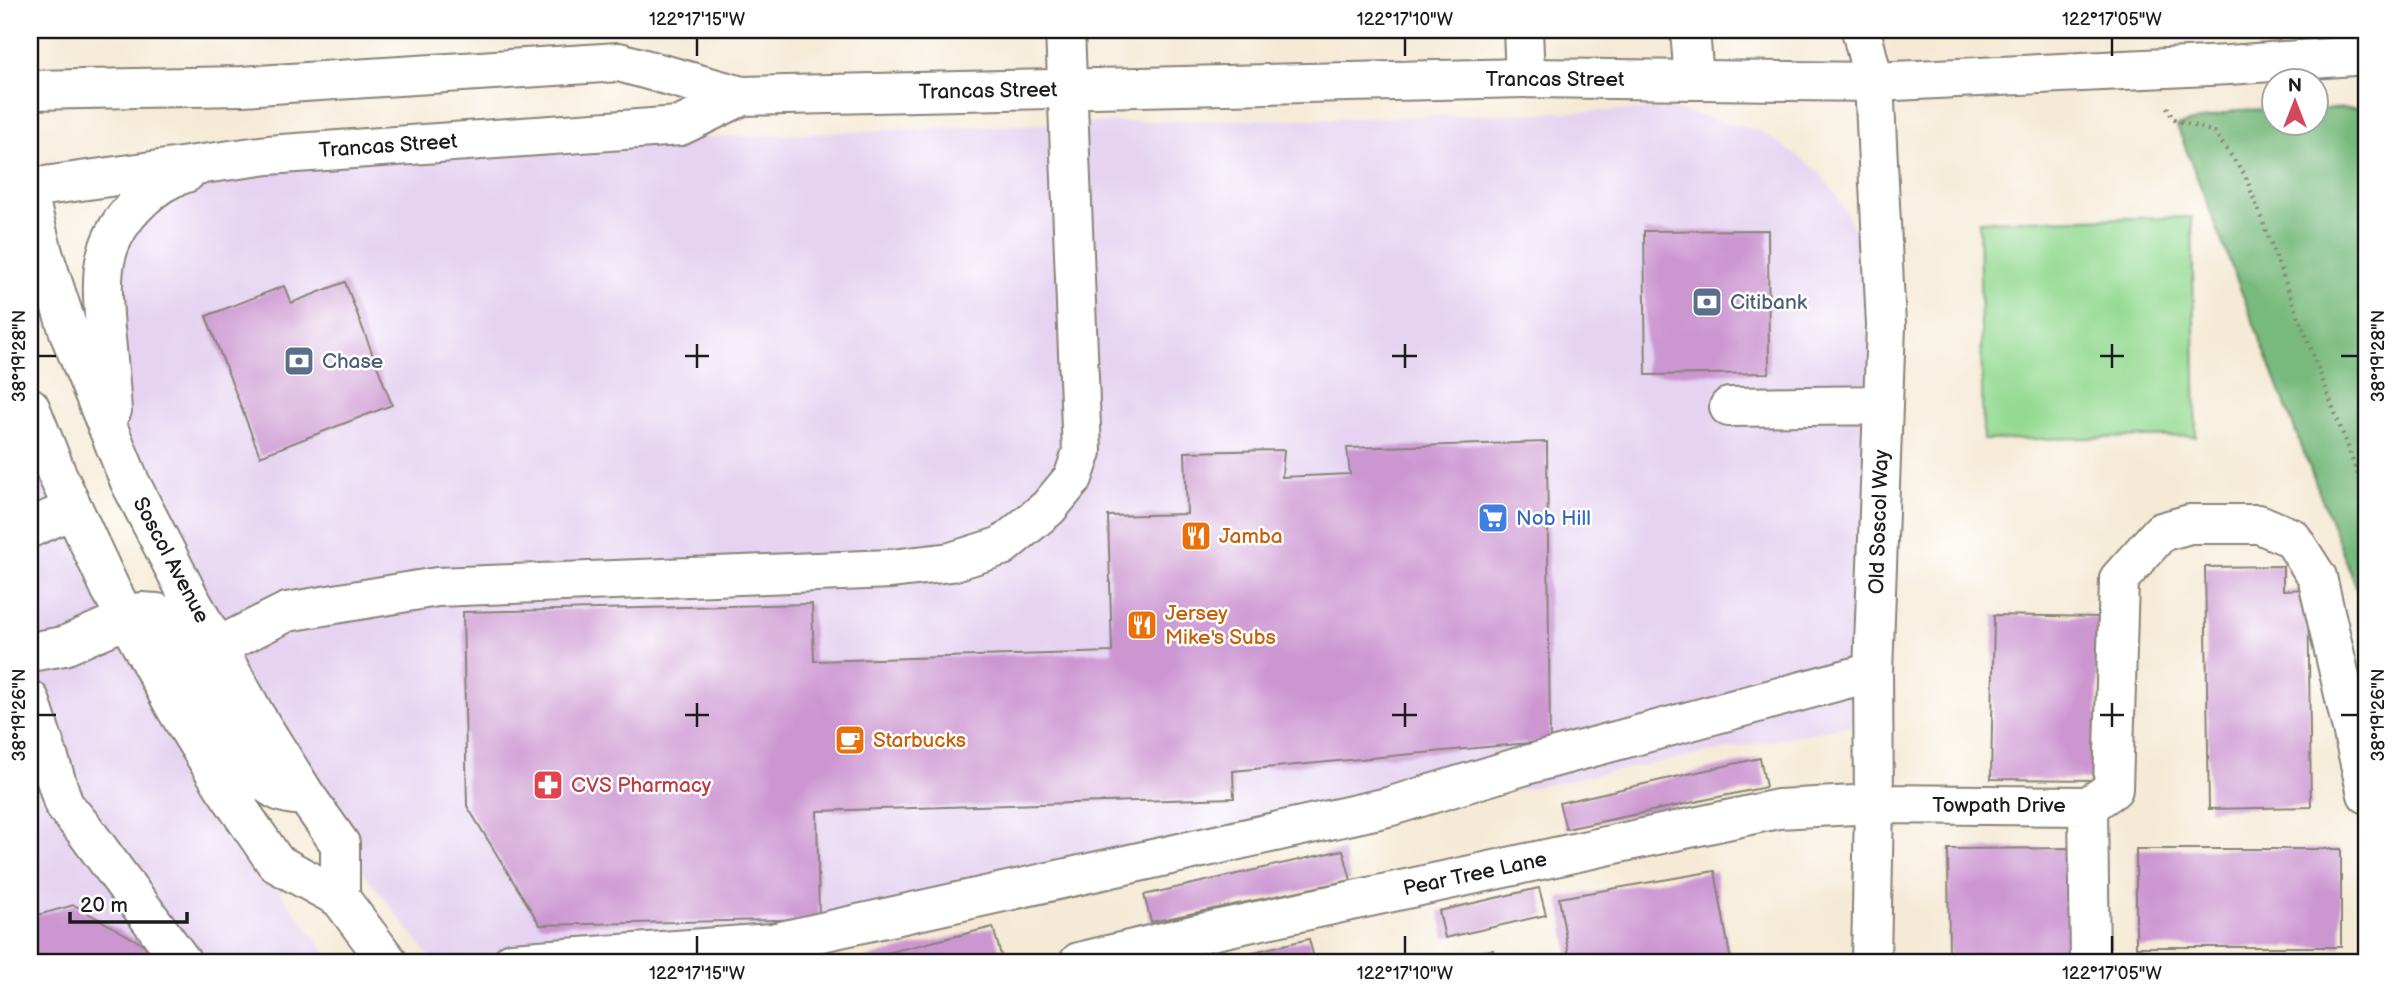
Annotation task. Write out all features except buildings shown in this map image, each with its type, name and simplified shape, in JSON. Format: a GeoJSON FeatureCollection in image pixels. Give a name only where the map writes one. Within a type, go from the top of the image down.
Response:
{"type":"FeatureCollection","features":[{"type":"Feature","properties":{"kind":"main road"},"geometry":{"type":"LineString","coordinates":[[217,647],[287,611],[437,587],[891,569],[951,562],[1002,545],[1048,508],[1073,478],[1082,452],[1065,30]]}},
{"type":"Feature","properties":{"kind":"main road"},"geometry":{"type":"LineString","coordinates":[[1523,30],[1525,78]]}},
{"type":"Feature","properties":{"kind":"main road"},"geometry":{"type":"LineString","coordinates":[[1690,30],[1694,80]]}},
{"type":"Feature","properties":{"kind":"main road","name":"Old Soscol Way"},"geometry":{"type":"LineString","coordinates":[[1861,30],[1874,82],[1886,325],[1873,672],[1871,962]]}},
{"type":"Feature","properties":{"kind":"main road","name":"Trancas Street"},"geometry":{"type":"LineString","coordinates":[[30,90],[243,86],[619,62],[742,96],[1068,106],[1525,78],[1874,82],[2230,65],[2367,55]]}},
{"type":"Feature","properties":{"kind":"main road","name":"Trancas Street"},"geometry":{"type":"LineString","coordinates":[[30,188],[268,155],[680,126],[742,96]]}},
{"type":"Feature","properties":{"kind":"main road"},"geometry":{"type":"LineString","coordinates":[[115,447],[102,272],[107,250],[117,229],[129,211],[171,177],[268,155]]}},
{"type":"Feature","properties":{"kind":"main road","name":"Soscol Avenue"},"geometry":{"type":"LineString","coordinates":[[30,202],[43,253],[70,335],[115,447],[153,526],[255,715],[340,844],[340,898]]}},
{"type":"Feature","properties":{"kind":"main road"},"geometry":{"type":"LineString","coordinates":[[1729,407],[1883,405]]}},
{"type":"Feature","properties":{"kind":"main road"},"geometry":{"type":"LineString","coordinates":[[30,407],[73,509],[126,619],[199,747],[276,863],[340,898],[388,962]]}},
{"type":"Feature","properties":{"kind":"main road"},"geometry":{"type":"LineString","coordinates":[[30,527],[73,509]]}},
{"type":"Feature","properties":{"kind":"main road","name":"Towpath Drive"},"geometry":{"type":"LineString","coordinates":[[1874,804],[2088,806],[2113,789],[2119,579],[2161,532],[2190,524],[2259,524],[2292,538],[2316,577],[2367,794]]}},
{"type":"Feature","properties":{"kind":"main road"},"geometry":{"type":"LineString","coordinates":[[30,652],[64,646],[141,612],[157,613],[173,635],[257,776],[272,789],[286,795],[306,796]]}},
{"type":"Feature","properties":{"kind":"main road"},"geometry":{"type":"LineString","coordinates":[[512,962],[772,943],[1388,807],[1526,765],[1873,672]]}},
{"type":"Feature","properties":{"kind":"main road"},"geometry":{"type":"LineString","coordinates":[[30,700],[64,805],[182,962]]}},
{"type":"Feature","properties":{"kind":"main road","name":"Pear Tree Lane"},"geometry":{"type":"LineString","coordinates":[[1079,962],[1777,809],[1874,804]]}},
{"type":"Feature","properties":{"kind":"main road"},"geometry":{"type":"LineString","coordinates":[[2088,806],[2090,962]]}},
{"type":"Feature","properties":{"kind":"path"},"geometry":{"type":"LineString","coordinates":[[2145,69],[2173,119],[2214,132],[2245,175],[2367,498]]}},
{"type":"Feature","properties":{"kind":"shaded area"},"geometry":{"type":"Polygon","coordinates":[[[1672,109],[1760,131],[1798,156],[1819,172],[1837,196],[1856,232],[1886,325],[1872,721],[630,962],[434,962],[327,826],[130,482],[102,294],[129,211],[268,155],[1069,123],[1672,109]]]}},
{"type":"Feature","properties":{"kind":"shaded area"},"geometry":{"type":"Polygon","coordinates":[[[30,407],[276,863],[281,894],[334,962],[30,962],[30,407]]]}},
{"type":"Feature","properties":{"kind":"green space"},"geometry":{"type":"Polygon","coordinates":[[[2367,108],[2367,601],[2360,597],[2177,126],[2238,110],[2260,109],[2260,136],[2330,136],[2330,109],[2367,108]]]}},
{"type":"Feature","properties":{"kind":"green space"},"geometry":{"type":"Polygon","coordinates":[[[2192,217],[2196,436],[1983,440],[1979,221],[2192,217]]]}},
{"type":"Feature","properties":{"kind":"place","name":"Citibank"},"geometry":{"type":"Point","coordinates":[1707,302]}},
{"type":"Feature","properties":{"kind":"place","name":"Chase"},"geometry":{"type":"Point","coordinates":[299,361]}},
{"type":"Feature","properties":{"kind":"place","name":"Nob Hill"},"geometry":{"type":"Point","coordinates":[1493,518]}},
{"type":"Feature","properties":{"kind":"place","name":"Jamba"},"geometry":{"type":"Point","coordinates":[1196,536]}},
{"type":"Feature","properties":{"kind":"place","name":"Jersey Mike's Subs"},"geometry":{"type":"Point","coordinates":[1142,625]}},
{"type":"Feature","properties":{"kind":"place","name":"Starbucks"},"geometry":{"type":"Point","coordinates":[850,740]}},
{"type":"Feature","properties":{"kind":"place","name":"CVS Pharmacy"},"geometry":{"type":"Point","coordinates":[548,785]}}]}
